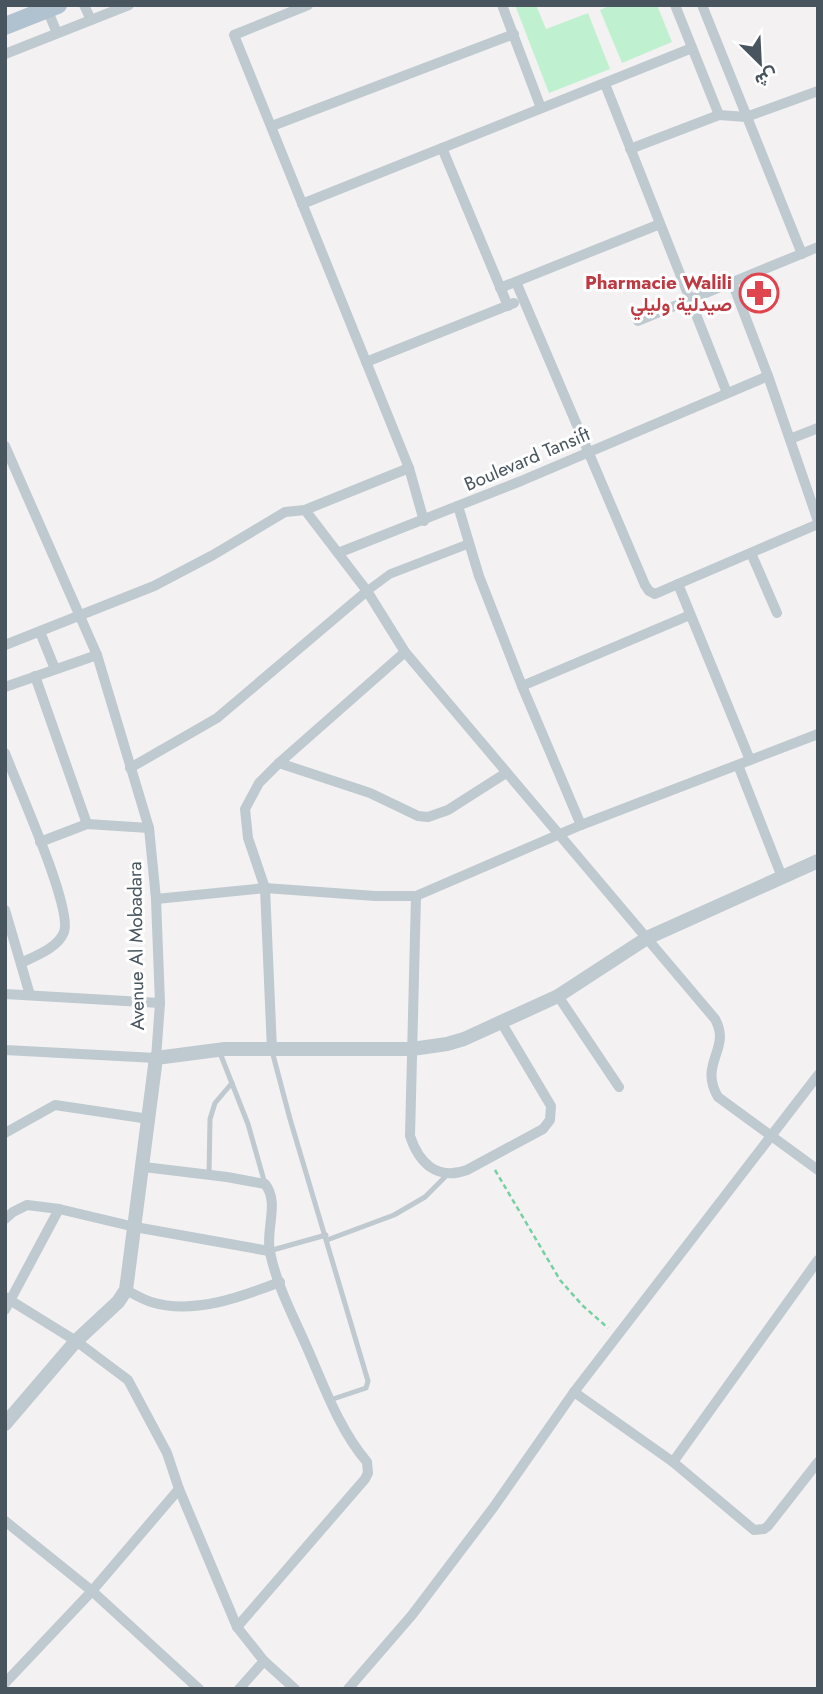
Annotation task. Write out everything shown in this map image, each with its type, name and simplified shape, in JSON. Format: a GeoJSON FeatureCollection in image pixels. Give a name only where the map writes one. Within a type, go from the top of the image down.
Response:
{"type":"FeatureCollection","features":[{"type":"Feature","properties":{"kind":"main road"},"geometry":{"type":"LineString","coordinates":[[5,26],[52,7]]}},
{"type":"Feature","properties":{"kind":"street"},"geometry":{"type":"LineString","coordinates":[[84,5],[91,20]]}},
{"type":"Feature","properties":{"kind":"street"},"geometry":{"type":"LineString","coordinates":[[5,54],[129,5]]}},
{"type":"Feature","properties":{"kind":"street"},"geometry":{"type":"LineString","coordinates":[[308,5],[234,35],[409,468],[424,521]]}},
{"type":"Feature","properties":{"kind":"street"},"geometry":{"type":"LineString","coordinates":[[502,5],[541,108]]}},
{"type":"Feature","properties":{"kind":"street"},"geometry":{"type":"LineString","coordinates":[[675,5],[719,115]]}},
{"type":"Feature","properties":{"kind":"street"},"geometry":{"type":"LineString","coordinates":[[702,5],[802,254]]}},
{"type":"Feature","properties":{"kind":"street"},"geometry":{"type":"LineString","coordinates":[[52,7],[57,33]]}},
{"type":"Feature","properties":{"kind":"street"},"geometry":{"type":"LineString","coordinates":[[272,126],[514,34]]}},
{"type":"Feature","properties":{"kind":"street"},"geometry":{"type":"LineString","coordinates":[[302,204],[692,48]]}},
{"type":"Feature","properties":{"kind":"street"},"geometry":{"type":"LineString","coordinates":[[605,84],[727,393]]}},
{"type":"Feature","properties":{"kind":"street"},"geometry":{"type":"LineString","coordinates":[[630,149],[719,115],[746,117],[818,91]]}},
{"type":"Feature","properties":{"kind":"street"},"geometry":{"type":"LineString","coordinates":[[442,148],[508,306]]}},
{"type":"Feature","properties":{"kind":"street"},"geometry":{"type":"LineString","coordinates":[[500,288],[660,224]]}},
{"type":"Feature","properties":{"kind":"street"},"geometry":{"type":"LineString","coordinates":[[638,321],[818,247]]}},
{"type":"Feature","properties":{"kind":"street"},"geometry":{"type":"LineString","coordinates":[[516,282],[649,591],[658,593],[818,522],[768,376],[732,282]]}},
{"type":"Feature","properties":{"kind":"street"},"geometry":{"type":"LineString","coordinates":[[366,362],[523,299]]}},
{"type":"Feature","properties":{"kind":"street","name":"Boulevard Tansift"},"geometry":{"type":"LineString","coordinates":[[338,553],[424,521],[768,376]]}},
{"type":"Feature","properties":{"kind":"street"},"geometry":{"type":"LineString","coordinates":[[790,439],[818,428]]}},
{"type":"Feature","properties":{"kind":"street","name":"Avenue Al Mobadara"},"geometry":{"type":"LineString","coordinates":[[5,446],[97,655],[149,828],[156,899],[159,1003],[144,1167],[126,1290]]}},
{"type":"Feature","properties":{"kind":"street"},"geometry":{"type":"LineString","coordinates":[[6,642],[40,632],[154,586],[285,512],[304,510],[409,468]]}},
{"type":"Feature","properties":{"kind":"street"},"geometry":{"type":"LineString","coordinates":[[5,477],[17,472]]}},
{"type":"Feature","properties":{"kind":"street"},"geometry":{"type":"LineString","coordinates":[[458,506],[468,544],[522,686],[581,825]]}},
{"type":"Feature","properties":{"kind":"street"},"geometry":{"type":"LineString","coordinates":[[304,510],[366,591],[405,652],[719,1025],[722,1041],[711,1065],[711,1079],[718,1097],[818,1170]]}},
{"type":"Feature","properties":{"kind":"street"},"geometry":{"type":"LineString","coordinates":[[130,768],[217,718],[366,591],[390,574],[468,544]]}},
{"type":"Feature","properties":{"kind":"street"},"geometry":{"type":"LineString","coordinates":[[751,553],[776,613]]}},
{"type":"Feature","properties":{"kind":"street"},"geometry":{"type":"LineString","coordinates":[[678,584],[750,760]]}},
{"type":"Feature","properties":{"kind":"street"},"geometry":{"type":"LineString","coordinates":[[522,686],[690,615]]}},
{"type":"Feature","properties":{"kind":"street"},"geometry":{"type":"LineString","coordinates":[[40,632],[55,669]]}},
{"type":"Feature","properties":{"kind":"street"},"geometry":{"type":"LineString","coordinates":[[272,1049],[265,888],[248,838],[245,810],[259,783],[279,762],[405,652]]}},
{"type":"Feature","properties":{"kind":"street"},"geometry":{"type":"LineString","coordinates":[[5,687],[97,655]]}},
{"type":"Feature","properties":{"kind":"street"},"geometry":{"type":"LineString","coordinates":[[35,676],[87,824]]}},
{"type":"Feature","properties":{"kind":"street"},"geometry":{"type":"LineString","coordinates":[[156,899],[265,888],[375,896],[416,896],[581,825],[818,734]]}},
{"type":"Feature","properties":{"kind":"street"},"geometry":{"type":"LineString","coordinates":[[5,753],[9,778],[40,842],[61,901],[65,928],[59,940],[49,948],[21,963]]}},
{"type":"Feature","properties":{"kind":"street"},"geometry":{"type":"LineString","coordinates":[[279,762],[370,793],[418,816],[428,817],[448,810],[506,773]]}},
{"type":"Feature","properties":{"kind":"street"},"geometry":{"type":"LineString","coordinates":[[738,765],[782,877]]}},
{"type":"Feature","properties":{"kind":"street"},"geometry":{"type":"LineString","coordinates":[[40,842],[87,824],[149,828]]}},
{"type":"Feature","properties":{"kind":"street"},"geometry":{"type":"LineString","coordinates":[[5,1050],[156,1058],[218,1050],[412,1049],[447,1044],[558,996],[647,938],[818,861]]}},
{"type":"Feature","properties":{"kind":"street"},"geometry":{"type":"LineString","coordinates":[[416,896],[411,1136],[419,1155],[427,1164],[447,1175],[467,1170],[543,1129],[552,1114],[551,1106],[501,1022]]}},
{"type":"Feature","properties":{"kind":"street"},"geometry":{"type":"LineString","coordinates":[[5,910],[30,995]]}},
{"type":"Feature","properties":{"kind":"street"},"geometry":{"type":"LineString","coordinates":[[5,994],[159,1003]]}},
{"type":"Feature","properties":{"kind":"street"},"geometry":{"type":"LineString","coordinates":[[558,996],[619,1087]]}},
{"type":"Feature","properties":{"kind":"street"},"geometry":{"type":"LineString","coordinates":[[348,1689],[412,1615],[493,1508],[574,1392],[818,1075]]}},
{"type":"Feature","properties":{"kind":"street"},"geometry":{"type":"LineString","coordinates":[[5,1133],[55,1105],[149,1119]]}},
{"type":"Feature","properties":{"kind":"street"},"geometry":{"type":"LineString","coordinates":[[144,1167],[209,1174],[265,1184],[270,1189],[272,1208],[269,1251],[280,1282],[338,1418],[367,1462],[368,1473],[237,1627]]}},
{"type":"Feature","properties":{"kind":"street"},"geometry":{"type":"LineString","coordinates":[[5,1219],[27,1205],[269,1251]]}},
{"type":"Feature","properties":{"kind":"street"},"geometry":{"type":"LineString","coordinates":[[5,1310],[8,1298],[59,1209]]}},
{"type":"Feature","properties":{"kind":"street"},"geometry":{"type":"LineString","coordinates":[[673,1462],[818,1260]]}},
{"type":"Feature","properties":{"kind":"street"},"geometry":{"type":"LineString","coordinates":[[5,1424],[76,1340],[118,1302],[126,1290],[149,1302],[195,1306],[246,1295],[280,1282]]}},
{"type":"Feature","properties":{"kind":"street"},"geometry":{"type":"LineString","coordinates":[[8,1298],[76,1340],[128,1380],[167,1453],[179,1489],[237,1627],[264,1661],[295,1689]]}},
{"type":"Feature","properties":{"kind":"street"},"geometry":{"type":"LineString","coordinates":[[574,1392],[673,1462],[754,1530],[768,1526],[818,1462]]}},
{"type":"Feature","properties":{"kind":"street"},"geometry":{"type":"LineString","coordinates":[[5,1683],[92,1591],[179,1489]]}},
{"type":"Feature","properties":{"kind":"street"},"geometry":{"type":"LineString","coordinates":[[5,1521],[92,1591],[199,1689]]}},
{"type":"Feature","properties":{"kind":"street"},"geometry":{"type":"LineString","coordinates":[[239,1689],[264,1661]]}},
{"type":"Feature","properties":{"kind":"lane"},"geometry":{"type":"LineString","coordinates":[[272,1049],[290,1119],[368,1381],[366,1388],[330,1400]]}},
{"type":"Feature","properties":{"kind":"lane"},"geometry":{"type":"LineString","coordinates":[[218,1050],[257,1148],[265,1184]]}},
{"type":"Feature","properties":{"kind":"lane"},"geometry":{"type":"LineString","coordinates":[[209,1174],[210,1119],[215,1103],[232,1083]]}},
{"type":"Feature","properties":{"kind":"lane"},"geometry":{"type":"LineString","coordinates":[[269,1251],[327,1238],[394,1215],[425,1197],[447,1175]]}},
{"type":"Feature","properties":{"kind":"path"},"geometry":{"type":"LineString","coordinates":[[488,1158],[559,1280],[582,1305],[618,1336]]}},
{"type":"Feature","properties":{"kind":"green space"},"geometry":{"type":"Polygon","coordinates":[[[515,5],[536,5],[546,29],[588,13],[610,69],[549,93],[515,5]]]}},
{"type":"Feature","properties":{"kind":"green space"},"geometry":{"type":"Polygon","coordinates":[[[611,5],[657,5],[672,42],[622,63],[600,10],[611,5]]]}},
{"type":"Feature","properties":{"kind":"place","name":"Pharmacie Walili صيدلية وليلي"},"geometry":{"type":"Point","coordinates":[759,293]}}]}
